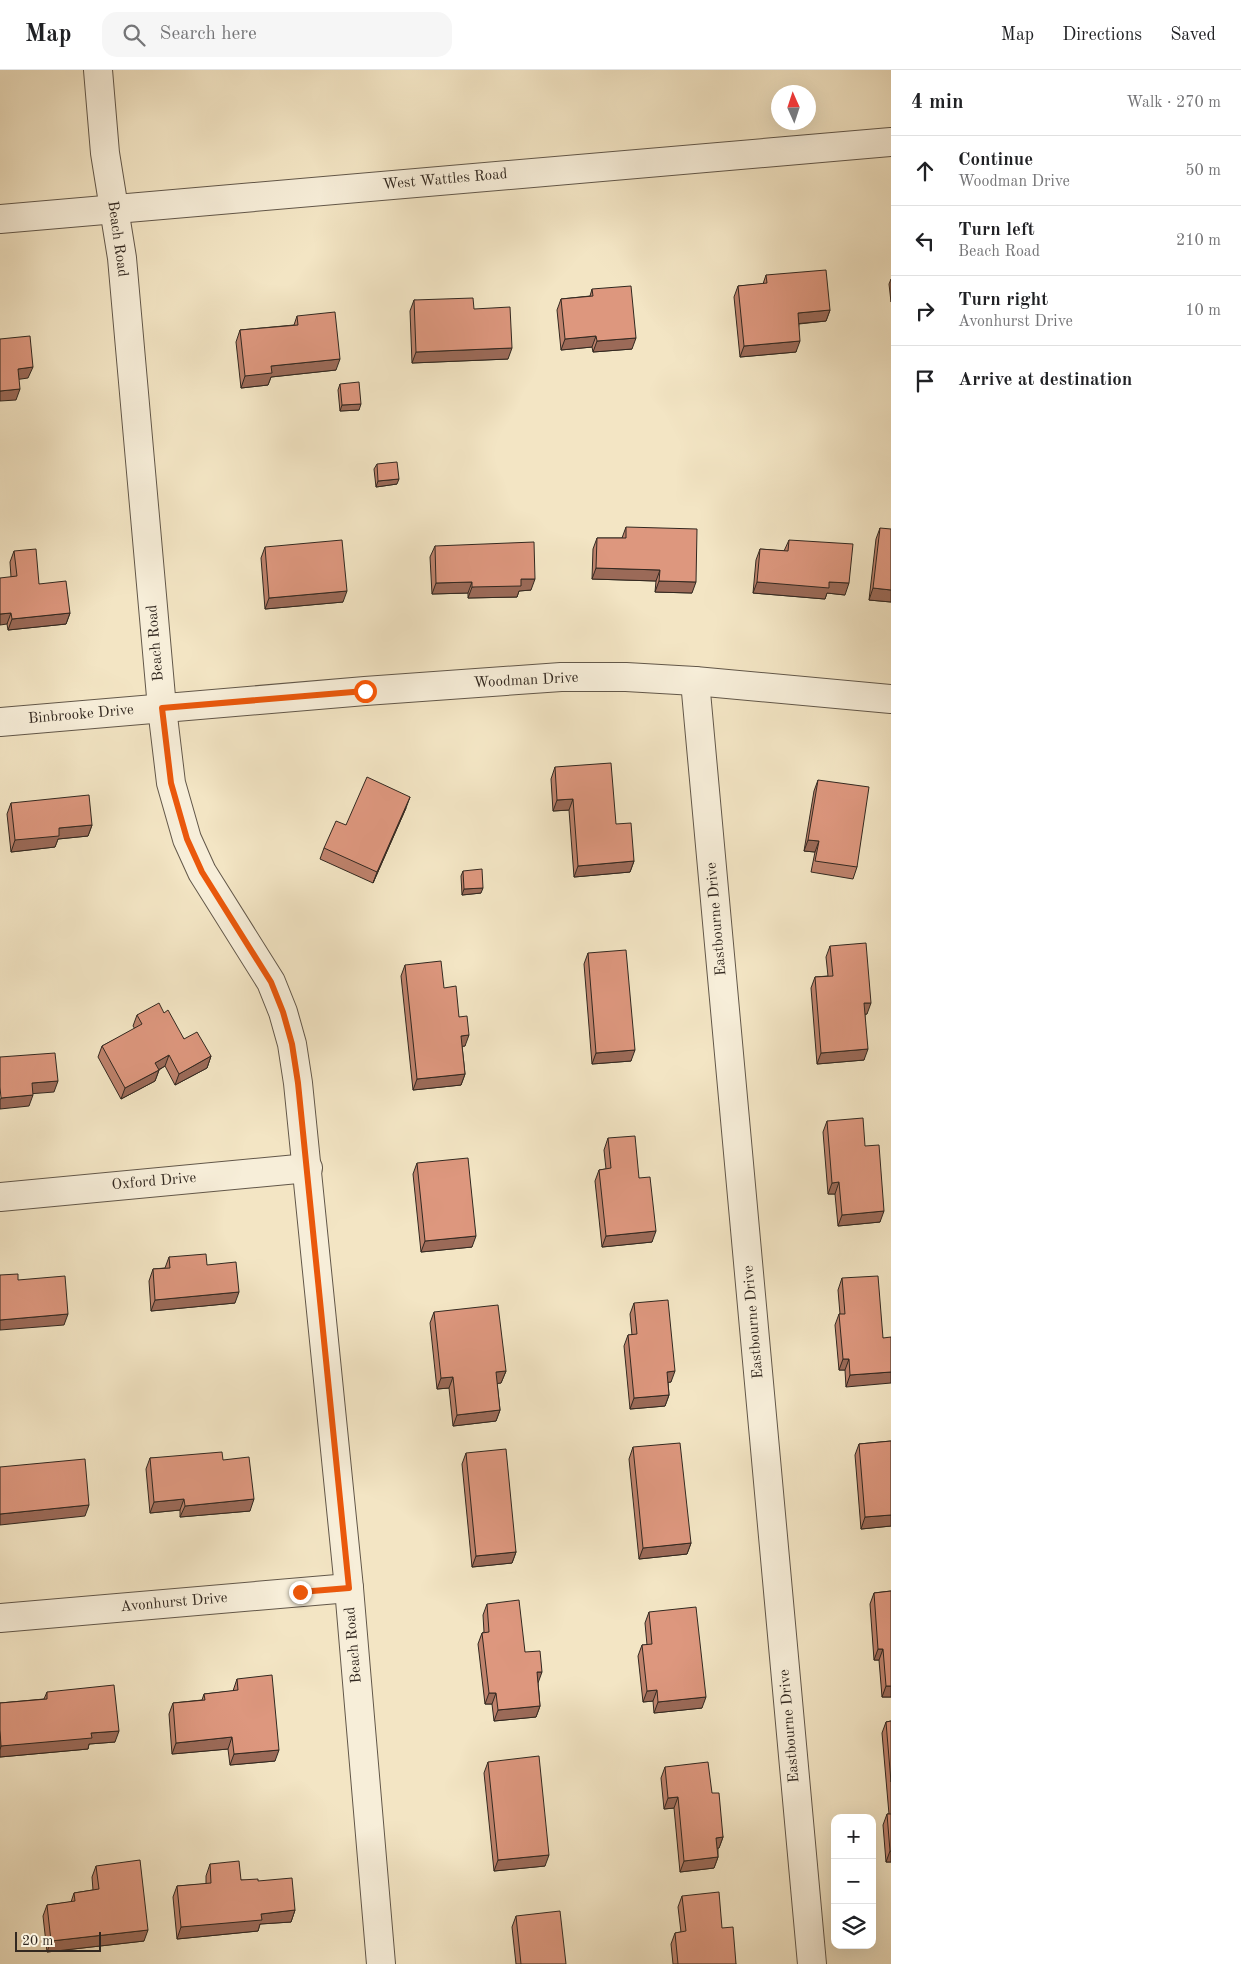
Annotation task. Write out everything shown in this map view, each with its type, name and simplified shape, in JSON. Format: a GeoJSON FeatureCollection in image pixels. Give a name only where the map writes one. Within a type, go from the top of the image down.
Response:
{"type":"FeatureCollection","features":[{"type":"Feature","properties":{"kind":"street","name":"Beach Road"},"geometry":{"type":"LineString","coordinates":[[98,70],[105,153],[122,258],[162,708],[171,783],[187,839],[202,872],[271,982],[283,1012],[292,1044],[298,1083],[349,1588],[381,1964]]}},
{"type":"Feature","properties":{"kind":"street","name":"West Wattles Road"},"geometry":{"type":"LineString","coordinates":[[0,219],[891,142]]}},
{"type":"Feature","properties":{"kind":"street","name":"Woodman Drive"},"geometry":{"type":"LineString","coordinates":[[162,708],[561,677],[626,677],[695,681],[891,700]]}},
{"type":"Feature","properties":{"kind":"street","name":"Eastbourne Drive"},"geometry":{"type":"LineString","coordinates":[[695,681],[812,1964]]}},
{"type":"Feature","properties":{"kind":"street","name":"Binbrooke Drive"},"geometry":{"type":"LineString","coordinates":[[0,722],[162,708]]}},
{"type":"Feature","properties":{"kind":"street","name":"Oxford Drive"},"geometry":{"type":"LineString","coordinates":[[0,1197],[308,1168]]}},
{"type":"Feature","properties":{"kind":"street","name":"Avonhurst Drive"},"geometry":{"type":"LineString","coordinates":[[0,1618],[349,1588]]}},
{"type":"Feature","properties":{"kind":"building"},"geometry":{"type":"Polygon","coordinates":[[[826,270],[830,310],[798,313],[800,341],[744,346],[738,286],[767,283],[766,275],[826,270]]]}},
{"type":"Feature","properties":{"kind":"building"},"geometry":{"type":"Polygon","coordinates":[[[631,286],[636,338],[597,341],[596,336],[565,339],[561,299],[593,296],[592,289],[631,286]]]}},
{"type":"Feature","properties":{"kind":"building"},"geometry":{"type":"Polygon","coordinates":[[[473,298],[474,309],[510,307],[512,348],[416,352],[414,300],[473,298]]]}},
{"type":"Feature","properties":{"kind":"building"},"geometry":{"type":"Polygon","coordinates":[[[335,312],[340,359],[271,366],[272,373],[245,376],[240,330],[298,325],[297,316],[335,312]]]}},
{"type":"Feature","properties":{"kind":"building"},"geometry":{"type":"Polygon","coordinates":[[[30,336],[33,367],[18,369],[20,389],[0,391],[0,339],[30,336]]]}},
{"type":"Feature","properties":{"kind":"building"},"geometry":{"type":"Polygon","coordinates":[[[359,382],[361,404],[342,405],[340,384],[359,382]]]}},
{"type":"Feature","properties":{"kind":"building"},"geometry":{"type":"Polygon","coordinates":[[[397,462],[399,479],[378,481],[377,464],[397,462]]]}},
{"type":"Feature","properties":{"kind":"building"},"geometry":{"type":"Polygon","coordinates":[[[626,527],[697,529],[696,582],[659,581],[660,570],[596,568],[597,538],[626,538],[626,527]]]}},
{"type":"Feature","properties":{"kind":"building"},"geometry":{"type":"Polygon","coordinates":[[[880,528],[891,529],[891,590],[873,588],[880,528]]]}},
{"type":"Feature","properties":{"kind":"building"},"geometry":{"type":"Polygon","coordinates":[[[342,540],[347,591],[269,598],[265,547],[342,540]]]}},
{"type":"Feature","properties":{"kind":"building"},"geometry":{"type":"Polygon","coordinates":[[[789,540],[853,544],[849,583],[829,582],[829,588],[757,582],[760,549],[788,551],[789,540]]]}},
{"type":"Feature","properties":{"kind":"building"},"geometry":{"type":"Polygon","coordinates":[[[534,542],[535,579],[521,579],[521,586],[472,587],[472,582],[436,583],[435,546],[534,542]]]}},
{"type":"Feature","properties":{"kind":"building"},"geometry":{"type":"Polygon","coordinates":[[[36,549],[39,584],[66,581],[70,613],[12,619],[11,613],[0,614],[0,578],[17,576],[14,551],[36,549]]]}},
{"type":"Feature","properties":{"kind":"building"},"geometry":{"type":"Polygon","coordinates":[[[611,763],[616,824],[631,823],[634,861],[578,866],[573,799],[557,800],[555,767],[611,763]]]}},
{"type":"Feature","properties":{"kind":"building"},"geometry":{"type":"Polygon","coordinates":[[[367,777],[410,797],[377,872],[324,848],[336,821],[346,825],[367,777]]]}},
{"type":"Feature","properties":{"kind":"building"},"geometry":{"type":"Polygon","coordinates":[[[818,780],[869,787],[857,867],[815,861],[819,841],[808,840],[818,780]]]}},
{"type":"Feature","properties":{"kind":"building"},"geometry":{"type":"Polygon","coordinates":[[[89,795],[92,825],[59,828],[59,836],[15,840],[11,803],[89,795]]]}},
{"type":"Feature","properties":{"kind":"building"},"geometry":{"type":"Polygon","coordinates":[[[482,869],[483,888],[464,889],[463,871],[482,869]]]}},
{"type":"Feature","properties":{"kind":"building"},"geometry":{"type":"Polygon","coordinates":[[[866,943],[871,1003],[864,1003],[868,1049],[821,1053],[815,977],[833,976],[830,946],[866,943]]]}},
{"type":"Feature","properties":{"kind":"building"},"geometry":{"type":"Polygon","coordinates":[[[626,950],[635,1050],[596,1053],[588,953],[626,950]]]}},
{"type":"Feature","properties":{"kind":"building"},"geometry":{"type":"Polygon","coordinates":[[[441,961],[444,988],[456,986],[459,1017],[467,1016],[469,1035],[461,1036],[465,1074],[417,1079],[405,965],[441,961]]]}},
{"type":"Feature","properties":{"kind":"building"},"geometry":{"type":"Polygon","coordinates":[[[159,1003],[164,1013],[168,1010],[184,1039],[197,1032],[211,1056],[179,1074],[169,1055],[155,1063],[159,1070],[125,1088],[102,1046],[142,1024],[137,1015],[159,1003]]]}},
{"type":"Feature","properties":{"kind":"building"},"geometry":{"type":"Polygon","coordinates":[[[55,1053],[58,1081],[32,1083],[33,1095],[1,1098],[0,1057],[55,1053]]]}},
{"type":"Feature","properties":{"kind":"building"},"geometry":{"type":"Polygon","coordinates":[[[863,1118],[865,1146],[879,1145],[884,1211],[842,1215],[839,1182],[832,1183],[827,1121],[863,1118]]]}},
{"type":"Feature","properties":{"kind":"building"},"geometry":{"type":"Polygon","coordinates":[[[635,1136],[639,1178],[650,1177],[656,1231],[606,1236],[599,1170],[611,1168],[608,1138],[635,1136]]]}},
{"type":"Feature","properties":{"kind":"building"},"geometry":{"type":"Polygon","coordinates":[[[468,1158],[476,1236],[425,1241],[417,1163],[468,1158]]]}},
{"type":"Feature","properties":{"kind":"building"},"geometry":{"type":"Polygon","coordinates":[[[206,1254],[207,1265],[236,1262],[239,1292],[155,1300],[153,1269],[170,1268],[169,1257],[206,1254]]]}},
{"type":"Feature","properties":{"kind":"building"},"geometry":{"type":"Polygon","coordinates":[[[18,1274],[18,1280],[65,1276],[68,1314],[0,1320],[0,1275],[18,1274]]]}},
{"type":"Feature","properties":{"kind":"building"},"geometry":{"type":"Polygon","coordinates":[[[878,1276],[883,1338],[891,1337],[891,1372],[850,1375],[849,1359],[843,1359],[839,1314],[845,1314],[842,1278],[878,1276]]]}},
{"type":"Feature","properties":{"kind":"building"},"geometry":{"type":"Polygon","coordinates":[[[668,1300],[675,1371],[667,1372],[669,1395],[634,1398],[628,1335],[637,1334],[634,1303],[668,1300]]]}},
{"type":"Feature","properties":{"kind":"building"},"geometry":{"type":"Polygon","coordinates":[[[498,1305],[506,1371],[496,1372],[500,1410],[457,1415],[453,1377],[441,1378],[434,1312],[498,1305]]]}},
{"type":"Feature","properties":{"kind":"building"},"geometry":{"type":"Polygon","coordinates":[[[891,1441],[891,1515],[865,1517],[859,1444],[891,1441]]]}},
{"type":"Feature","properties":{"kind":"building"},"geometry":{"type":"Polygon","coordinates":[[[680,1443],[691,1543],[643,1548],[633,1447],[680,1443]]]}},
{"type":"Feature","properties":{"kind":"building"},"geometry":{"type":"Polygon","coordinates":[[[506,1449],[516,1552],[476,1556],[466,1453],[506,1449]]]}},
{"type":"Feature","properties":{"kind":"building"},"geometry":{"type":"Polygon","coordinates":[[[222,1452],[223,1460],[249,1457],[254,1499],[185,1506],[184,1499],[154,1502],[150,1458],[222,1452]]]}},
{"type":"Feature","properties":{"kind":"building"},"geometry":{"type":"Polygon","coordinates":[[[85,1459],[89,1505],[0,1514],[0,1467],[85,1459]]]}},
{"type":"Feature","properties":{"kind":"building"},"geometry":{"type":"Polygon","coordinates":[[[891,1591],[891,1686],[886,1686],[883,1649],[878,1649],[874,1593],[891,1591]]]}},
{"type":"Feature","properties":{"kind":"building"},"geometry":{"type":"Polygon","coordinates":[[[519,1600],[525,1652],[540,1651],[542,1672],[537,1672],[540,1706],[498,1710],[496,1693],[489,1693],[482,1633],[489,1632],[487,1604],[519,1600]]]}},
{"type":"Feature","properties":{"kind":"building"},"geometry":{"type":"Polygon","coordinates":[[[696,1607],[706,1697],[658,1702],[657,1690],[647,1691],[642,1645],[652,1644],[649,1612],[696,1607]]]}},
{"type":"Feature","properties":{"kind":"building"},"geometry":{"type":"Polygon","coordinates":[[[272,1675],[279,1750],[234,1754],[232,1737],[176,1743],[173,1703],[205,1700],[204,1694],[238,1690],[237,1679],[272,1675]]]}},
{"type":"Feature","properties":{"kind":"building"},"geometry":{"type":"Polygon","coordinates":[[[114,1685],[119,1731],[91,1733],[92,1738],[1,1746],[0,1703],[47,1699],[47,1692],[114,1685]]]}},
{"type":"Feature","properties":{"kind":"building"},"geometry":{"type":"Polygon","coordinates":[[[891,1721],[891,1782],[886,1722],[891,1721]]]}},
{"type":"Feature","properties":{"kind":"building"},"geometry":{"type":"Polygon","coordinates":[[[539,1756],[549,1855],[498,1860],[488,1762],[539,1756]]]}},
{"type":"Feature","properties":{"kind":"building"},"geometry":{"type":"Polygon","coordinates":[[[708,1762],[712,1793],[719,1793],[723,1837],[716,1838],[718,1857],[684,1861],[678,1797],[668,1798],[665,1767],[708,1762]]]}},
{"type":"Feature","properties":{"kind":"building"},"geometry":{"type":"Polygon","coordinates":[[[887,1814],[891,1814],[891,1851],[890,1851],[887,1814]]]}},
{"type":"Feature","properties":{"kind":"building"},"geometry":{"type":"Polygon","coordinates":[[[140,1860],[148,1930],[51,1941],[47,1905],[75,1901],[74,1893],[99,1889],[96,1866],[140,1860]]]}},
{"type":"Feature","properties":{"kind":"building"},"geometry":{"type":"Polygon","coordinates":[[[239,1861],[241,1880],[258,1879],[258,1881],[292,1878],[295,1910],[261,1914],[262,1920],[181,1927],[177,1886],[211,1883],[210,1864],[239,1861]]]}},
{"type":"Feature","properties":{"kind":"building"},"geometry":{"type":"Polygon","coordinates":[[[719,1892],[722,1928],[733,1927],[736,1964],[678,1964],[675,1933],[686,1931],[682,1896],[719,1892]]]}},
{"type":"Feature","properties":{"kind":"building"},"geometry":{"type":"Polygon","coordinates":[[[560,1911],[566,1964],[521,1964],[516,1916],[560,1911]]]}},
{"type":"Feature","properties":{"kind":"route"},"geometry":{"type":"LineString","coordinates":[[300,1592],[349,1588],[308,1168],[292,1044],[283,1012],[271,982],[202,872],[187,839],[171,783],[162,708],[365,691]]}}]}
